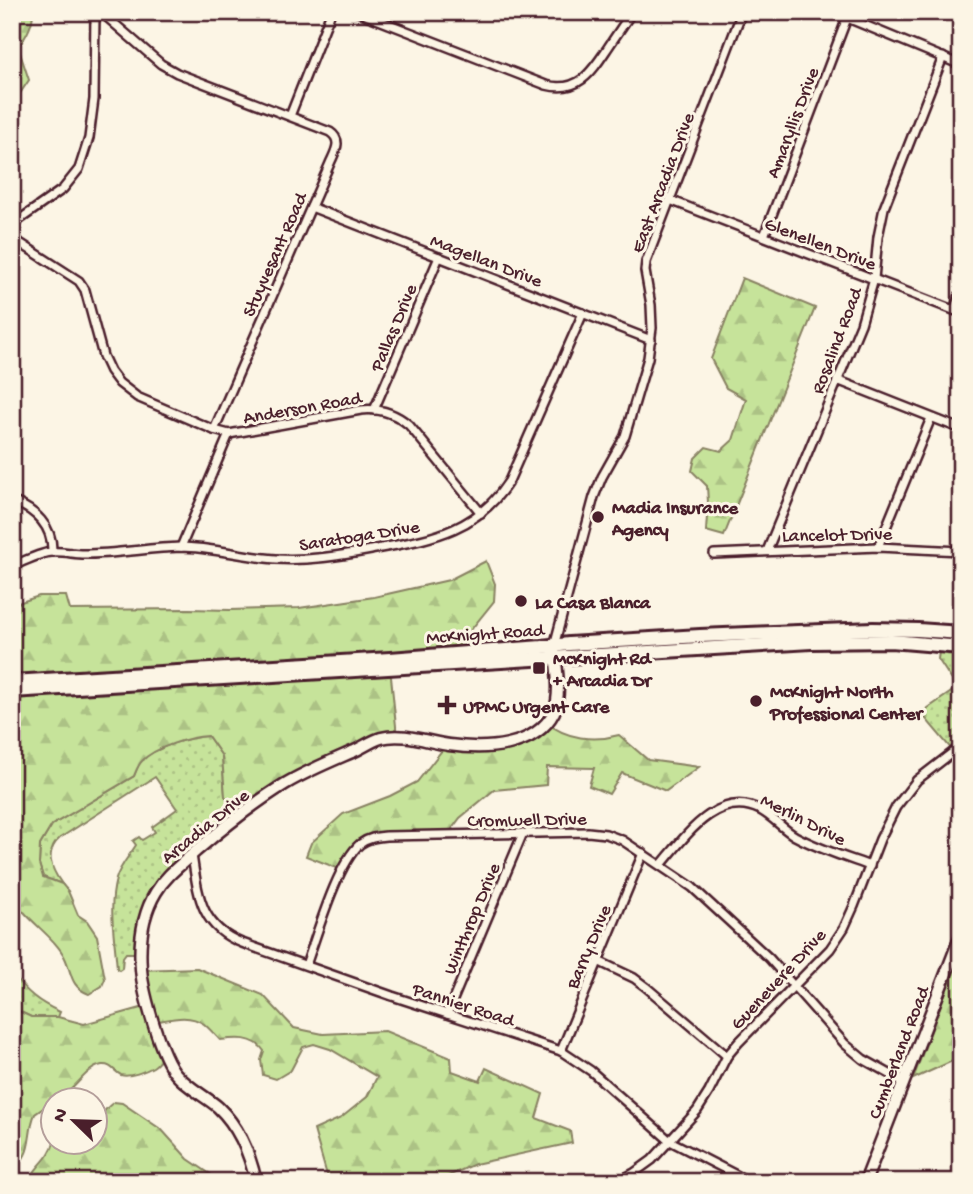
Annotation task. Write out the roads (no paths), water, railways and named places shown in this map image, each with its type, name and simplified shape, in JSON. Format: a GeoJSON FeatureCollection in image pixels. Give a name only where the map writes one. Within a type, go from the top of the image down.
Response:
{"type":"FeatureCollection","features":[{"type":"Feature","properties":{"kind":"highway","name":"McKnight Road"},"geometry":{"type":"LineString","coordinates":[[12,691],[553,654],[689,636],[848,629],[961,633]]}},
{"type":"Feature","properties":{"kind":"highway","name":"McKnight Road"},"geometry":{"type":"LineString","coordinates":[[12,682],[390,659],[842,641],[891,641],[961,647]]}},
{"type":"Feature","properties":{"kind":"street","name":"Stuyvesant Road"},"geometry":{"type":"LineString","coordinates":[[98,12],[170,70],[330,132],[334,134],[337,142],[214,430]]}},
{"type":"Feature","properties":{"kind":"street"},"geometry":{"type":"LineString","coordinates":[[12,225],[63,189],[79,169],[89,138],[94,99],[98,12]]}},
{"type":"Feature","properties":{"kind":"street"},"geometry":{"type":"LineString","coordinates":[[290,116],[331,12]]}},
{"type":"Feature","properties":{"kind":"street"},"geometry":{"type":"LineString","coordinates":[[358,12],[546,85],[561,87],[575,84],[592,71],[632,12]]}},
{"type":"Feature","properties":{"kind":"street","name":"East Arcadia Drive"},"geometry":{"type":"LineString","coordinates":[[553,654],[594,497],[625,436],[648,358],[652,328],[646,262],[742,12]]}},
{"type":"Feature","properties":{"kind":"street"},"geometry":{"type":"LineString","coordinates":[[833,12],[961,65]]}},
{"type":"Feature","properties":{"kind":"street","name":"Amaryllis Drive"},"geometry":{"type":"LineString","coordinates":[[764,236],[847,18]]}},
{"type":"Feature","properties":{"kind":"street","name":"Rosalind Road"},"geometry":{"type":"LineString","coordinates":[[767,551],[861,324],[874,279],[884,208],[943,57]]}},
{"type":"Feature","properties":{"kind":"street","name":"Glenellen Drive"},"geometry":{"type":"LineString","coordinates":[[670,200],[957,312]]}},
{"type":"Feature","properties":{"kind":"street","name":"Magellan Drive"},"geometry":{"type":"LineString","coordinates":[[311,207],[651,340]]}},
{"type":"Feature","properties":{"kind":"street","name":"Anderson Road"},"geometry":{"type":"LineString","coordinates":[[12,235],[20,243],[75,276],[81,283],[106,362],[114,377],[137,397],[229,434],[361,411],[374,410],[392,414],[409,425],[481,513]]}},
{"type":"Feature","properties":{"kind":"street","name":"Pallas Drive"},"geometry":{"type":"LineString","coordinates":[[374,410],[439,257]]}},
{"type":"Feature","properties":{"kind":"street"},"geometry":{"type":"LineString","coordinates":[[957,312],[961,292]]}},
{"type":"Feature","properties":{"kind":"street","name":"Saratoga Drive"},"geometry":{"type":"LineString","coordinates":[[12,566],[51,552],[84,554],[181,547],[264,558],[314,559],[431,538],[460,527],[495,500],[509,481],[583,313]]}},
{"type":"Feature","properties":{"kind":"street"},"geometry":{"type":"LineString","coordinates":[[838,380],[961,429]]}},
{"type":"Feature","properties":{"kind":"street"},"geometry":{"type":"LineString","coordinates":[[878,547],[931,418]]}},
{"type":"Feature","properties":{"kind":"street"},"geometry":{"type":"LineString","coordinates":[[181,547],[229,434]]}},
{"type":"Feature","properties":{"kind":"street"},"geometry":{"type":"LineString","coordinates":[[12,501],[28,508],[40,518],[50,536],[51,552]]}},
{"type":"Feature","properties":{"kind":"street","name":"Lancelot Drive"},"geometry":{"type":"LineString","coordinates":[[714,554],[878,547],[961,551]]}},
{"type":"Feature","properties":{"kind":"street","name":"Arcadia Drive"},"geometry":{"type":"LineString","coordinates":[[256,1182],[245,1146],[232,1123],[219,1108],[182,1080],[170,1065],[145,992],[141,970],[141,943],[153,896],[165,880],[223,828],[285,784],[321,764],[380,738],[397,736],[465,747],[497,747],[527,737],[546,722],[552,689],[553,654]]}},
{"type":"Feature","properties":{"kind":"street","name":"Guenevere Drive"},"geometry":{"type":"LineString","coordinates":[[617,1182],[643,1168],[670,1141],[703,1103],[727,1056],[744,1035],[821,960],[837,939],[854,906],[890,817],[902,797],[917,780],[961,746]]}},
{"type":"Feature","properties":{"kind":"street","name":"Merlin Drive"},"geometry":{"type":"LineString","coordinates":[[661,865],[701,821],[716,811],[737,806],[762,811],[799,838],[870,866]]}},
{"type":"Feature","properties":{"kind":"street","name":"Cromwell Drive"},"geometry":{"type":"LineString","coordinates":[[306,965],[342,870],[355,849],[368,839],[386,836],[523,833],[606,834],[643,853],[705,898],[758,947],[853,1051],[904,1082]]}},
{"type":"Feature","properties":{"kind":"street","name":"Winthrop Drive"},"geometry":{"type":"LineString","coordinates":[[447,1014],[523,833]]}},
{"type":"Feature","properties":{"kind":"street","name":"Barry Drive"},"geometry":{"type":"LineString","coordinates":[[561,1051],[643,853]]}},
{"type":"Feature","properties":{"kind":"street","name":"Pannier Road"},"geometry":{"type":"LineString","coordinates":[[192,855],[196,883],[208,918],[218,930],[233,940],[561,1051],[591,1071],[670,1141],[750,1182]]}},
{"type":"Feature","properties":{"kind":"street","name":"Cumberland Road"},"geometry":{"type":"LineString","coordinates":[[865,1182],[961,935]]}},
{"type":"Feature","properties":{"kind":"street"},"geometry":{"type":"LineString","coordinates":[[598,961],[634,978],[727,1056]]}},
{"type":"Feature","properties":{"kind":"place","name":"Madia Insurance Agency"},"geometry":{"type":"Point","coordinates":[598,517]}},
{"type":"Feature","properties":{"kind":"place","name":"La Casa Blanca"},"geometry":{"type":"Point","coordinates":[521,601]}},
{"type":"Feature","properties":{"kind":"place","name":"McKnight Rd + Arcadia Dr"},"geometry":{"type":"Point","coordinates":[539,668]}},
{"type":"Feature","properties":{"kind":"place","name":"McKnight North Professional Center"},"geometry":{"type":"Point","coordinates":[756,701]}},
{"type":"Feature","properties":{"kind":"place","name":"UPMC Urgent Care"},"geometry":{"type":"Point","coordinates":[447,705]}}]}
